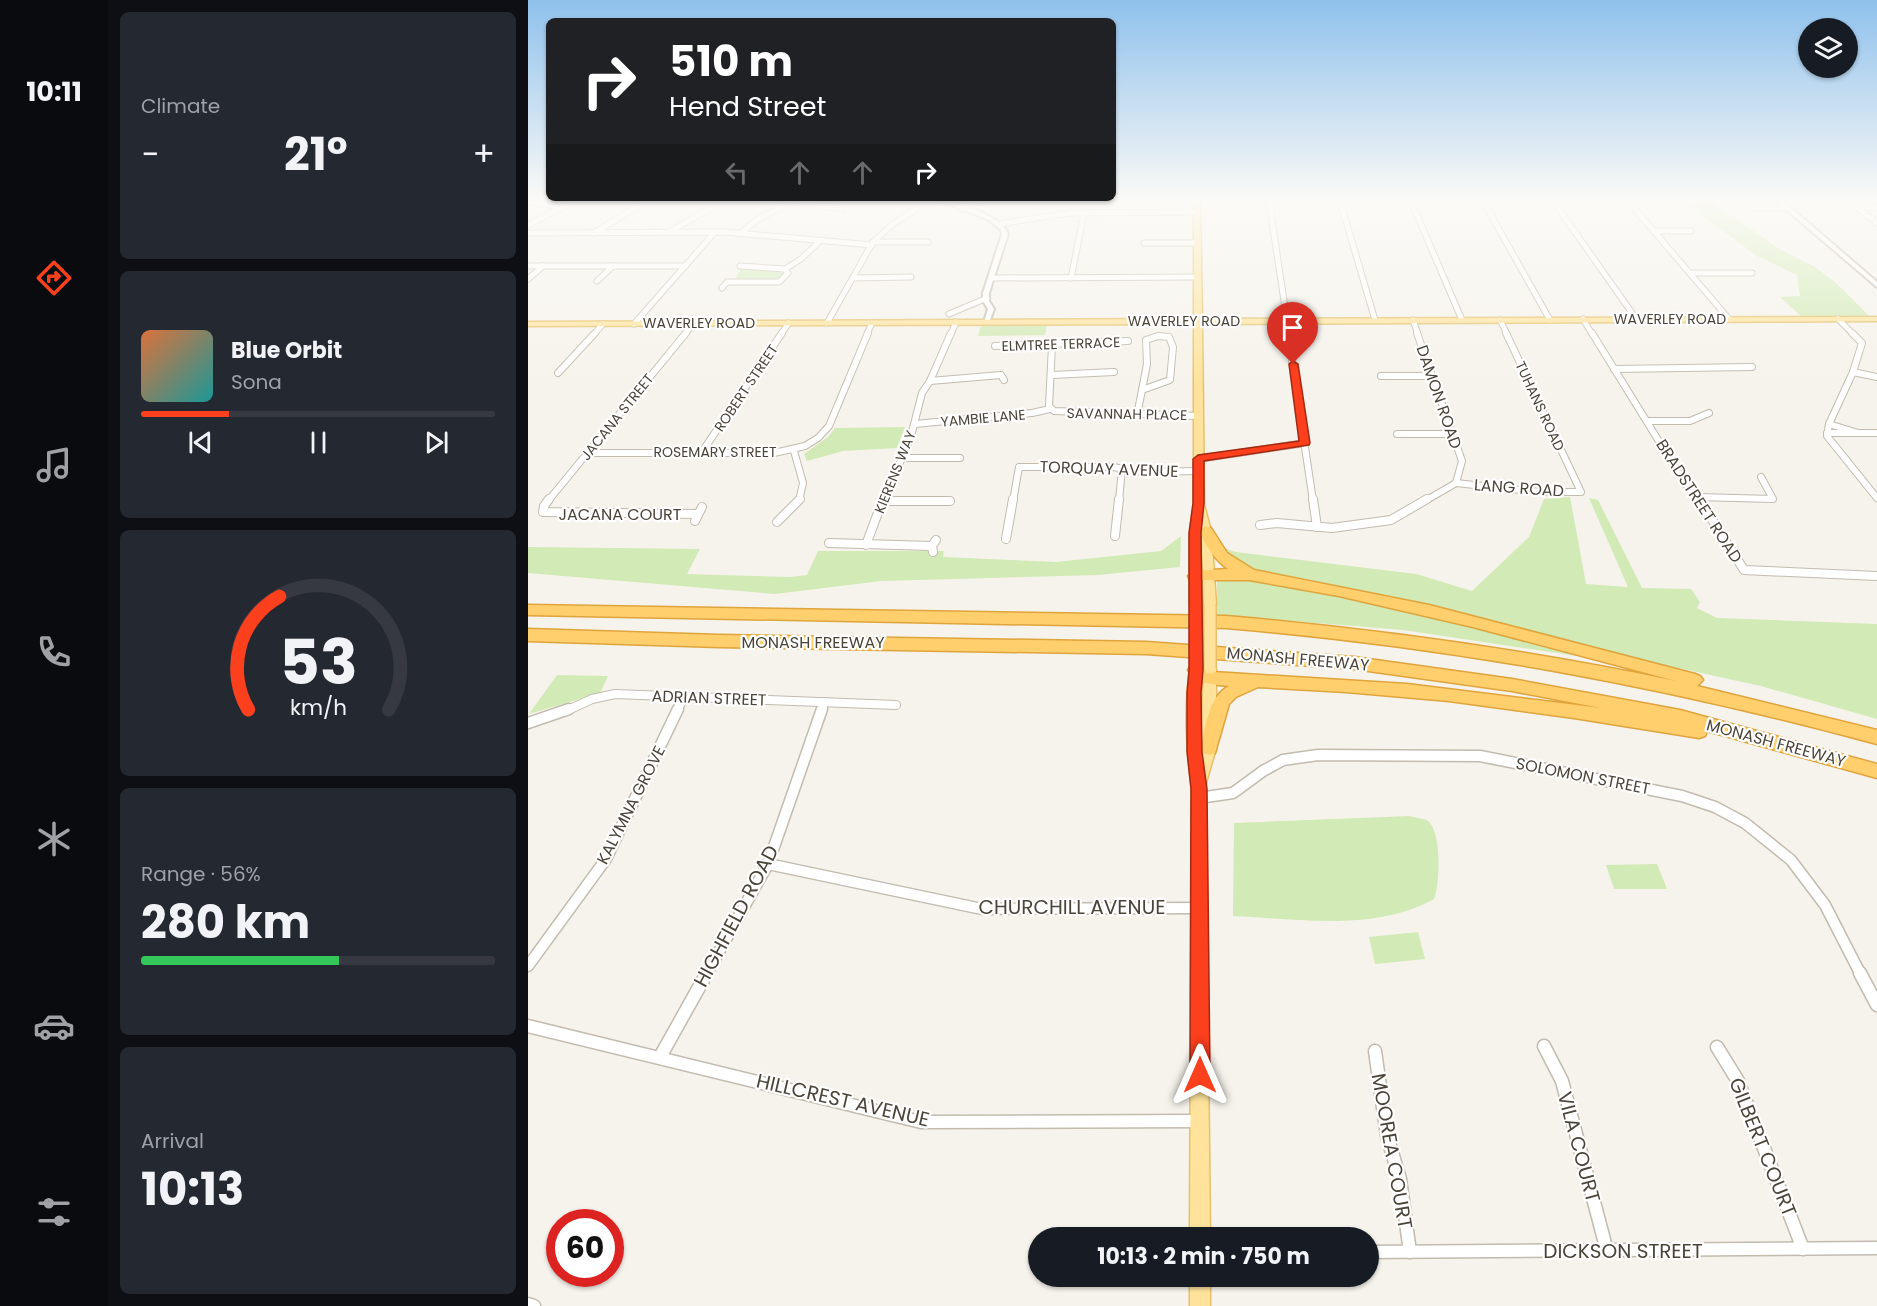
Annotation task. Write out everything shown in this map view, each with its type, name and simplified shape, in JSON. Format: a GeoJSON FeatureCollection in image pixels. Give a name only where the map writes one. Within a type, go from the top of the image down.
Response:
{"type":"FeatureCollection","features":[{"type":"Feature","properties":{"kind":"highway"},"geometry":{"type":"LineString","coordinates":[[1206,531],[1211,544],[1222,560],[1245,571],[1268,578],[1355,594],[1445,615],[1719,686],[1877,732]]}},
{"type":"Feature","properties":{"kind":"highway"},"geometry":{"type":"LineString","coordinates":[[1202,575],[1268,578]]}},
{"type":"Feature","properties":{"kind":"highway","name":"MONASH FREEWAY"},"geometry":{"type":"LineString","coordinates":[[528,610],[1226,622],[1300,628],[1413,641],[1597,669],[1693,689],[1877,737]]}},
{"type":"Feature","properties":{"kind":"highway","name":"MONASH FREEWAY"},"geometry":{"type":"LineString","coordinates":[[528,635],[719,641],[1146,648],[1282,656],[1419,671],[1512,685],[1680,717],[1877,771]]}},
{"type":"Feature","properties":{"kind":"highway"},"geometry":{"type":"LineString","coordinates":[[1206,673],[1266,681],[1366,687],[1508,701],[1626,717],[1802,749]]}},
{"type":"Feature","properties":{"kind":"highway"},"geometry":{"type":"LineString","coordinates":[[1209,748],[1217,712],[1227,693],[1241,686],[1266,681]]}},
{"type":"Feature","properties":{"kind":"main road"},"geometry":{"type":"LineString","coordinates":[[1197,262],[1199,503],[1195,533],[1202,575],[1210,604],[1206,673],[1209,748],[1199,794]]}},
{"type":"Feature","properties":{"kind":"main road"},"geometry":{"type":"LineString","coordinates":[[1165,321],[1177,318],[1198,307]]}},
{"type":"Feature","properties":{"kind":"main road","name":"WAVERLEY ROAD"},"geometry":{"type":"LineString","coordinates":[[528,324],[827,323],[952,319],[991,322],[1877,319]]}},
{"type":"Feature","properties":{"kind":"main road"},"geometry":{"type":"LineString","coordinates":[[1165,321],[1186,327],[1198,338]]}},
{"type":"Feature","properties":{"kind":"main road"},"geometry":{"type":"LineString","coordinates":[[1198,338],[1210,326],[1228,321]]}},
{"type":"Feature","properties":{"kind":"main road"},"geometry":{"type":"LineString","coordinates":[[1199,503],[1206,531],[1202,575],[1196,604],[1206,673],[1194,689],[1194,752],[1199,794],[1200,1227]]}},
{"type":"Feature","properties":{"kind":"main road"},"geometry":{"type":"LineString","coordinates":[[1200,1287],[1200,1306]]}},
{"type":"Feature","properties":{"kind":"street"},"geometry":{"type":"LineString","coordinates":[[634,324],[689,262]]}},
{"type":"Feature","properties":{"kind":"street"},"geometry":{"type":"LineString","coordinates":[[722,288],[741,264],[785,269],[796,262]]}},
{"type":"Feature","properties":{"kind":"street"},"geometry":{"type":"LineString","coordinates":[[827,323],[862,262]]}},
{"type":"Feature","properties":{"kind":"street"},"geometry":{"type":"LineString","coordinates":[[991,322],[991,309],[987,298],[996,262]]}},
{"type":"Feature","properties":{"kind":"street"},"geometry":{"type":"LineString","coordinates":[[1071,278],[1074,262]]}},
{"type":"Feature","properties":{"kind":"street"},"geometry":{"type":"LineString","coordinates":[[1278,262],[1317,527]]}},
{"type":"Feature","properties":{"kind":"street"},"geometry":{"type":"LineString","coordinates":[[1358,262],[1375,320]]}},
{"type":"Feature","properties":{"kind":"street"},"geometry":{"type":"LineString","coordinates":[[1437,262],[1462,320]]}},
{"type":"Feature","properties":{"kind":"street"},"geometry":{"type":"LineString","coordinates":[[1517,262],[1550,320]]}},
{"type":"Feature","properties":{"kind":"street"},"geometry":{"type":"LineString","coordinates":[[1596,262],[1637,320]]}},
{"type":"Feature","properties":{"kind":"street"},"geometry":{"type":"LineString","coordinates":[[1681,262],[1729,319]]}},
{"type":"Feature","properties":{"kind":"street"},"geometry":{"type":"LineString","coordinates":[[1853,262],[1873,278],[1877,285]]}},
{"type":"Feature","properties":{"kind":"street"},"geometry":{"type":"LineString","coordinates":[[528,266],[685,266]]}},
{"type":"Feature","properties":{"kind":"street"},"geometry":{"type":"LineString","coordinates":[[528,279],[543,266]]}},
{"type":"Feature","properties":{"kind":"street"},"geometry":{"type":"LineString","coordinates":[[597,281],[613,266]]}},
{"type":"Feature","properties":{"kind":"street"},"geometry":{"type":"LineString","coordinates":[[727,282],[779,282],[788,273],[785,269]]}},
{"type":"Feature","properties":{"kind":"street"},"geometry":{"type":"LineString","coordinates":[[1690,273],[1752,273]]}},
{"type":"Feature","properties":{"kind":"street"},"geometry":{"type":"LineString","coordinates":[[853,278],[911,277]]}},
{"type":"Feature","properties":{"kind":"street"},"geometry":{"type":"LineString","coordinates":[[991,278],[1197,277]]}},
{"type":"Feature","properties":{"kind":"street"},"geometry":{"type":"LineString","coordinates":[[952,319],[987,298]]}},
{"type":"Feature","properties":{"kind":"street","name":"KIERENS WAY"},"geometry":{"type":"LineString","coordinates":[[866,545],[915,424],[922,393],[930,381],[949,333],[952,319]]}},
{"type":"Feature","properties":{"kind":"street"},"geometry":{"type":"LineString","coordinates":[[1838,319],[1862,343],[1853,372],[1827,433],[1830,442],[1877,498]]}},
{"type":"Feature","properties":{"kind":"street","name":"DAMON ROAD"},"geometry":{"type":"LineString","coordinates":[[1413,320],[1462,467],[1456,483]]}},
{"type":"Feature","properties":{"kind":"street","name":"TUHANS ROAD"},"geometry":{"type":"LineString","coordinates":[[1500,320],[1581,492]]}},
{"type":"Feature","properties":{"kind":"street","name":"BRADSTREET ROAD"},"geometry":{"type":"LineString","coordinates":[[1583,320],[1686,485],[1706,507],[1744,570],[1877,576]]}},
{"type":"Feature","properties":{"kind":"street","name":"ROSEMARY STREET"},"geometry":{"type":"LineString","coordinates":[[588,453],[794,451],[822,436],[829,426],[872,322]]}},
{"type":"Feature","properties":{"kind":"street","name":"ROBERT STREET"},"geometry":{"type":"LineString","coordinates":[[702,452],[789,323]]}},
{"type":"Feature","properties":{"kind":"street"},"geometry":{"type":"LineString","coordinates":[[558,374],[603,324]]}},
{"type":"Feature","properties":{"kind":"street","name":"JACANA STREET"},"geometry":{"type":"LineString","coordinates":[[543,512],[544,506],[694,324]]}},
{"type":"Feature","properties":{"kind":"street"},"geometry":{"type":"LineString","coordinates":[[1137,415],[1141,391],[1147,363],[1146,340],[1158,336],[1169,337],[1173,347],[1170,380],[1149,386],[1141,391]]}},
{"type":"Feature","properties":{"kind":"street","name":"ELMTREE TERRACE"},"geometry":{"type":"LineString","coordinates":[[995,346],[1052,345],[1062,341],[1128,340]]}},
{"type":"Feature","properties":{"kind":"street","name":"SAVANNAH PLACE"},"geometry":{"type":"LineString","coordinates":[[1052,345],[1048,363],[1052,375],[1050,409],[1060,412],[1198,416]]}},
{"type":"Feature","properties":{"kind":"street"},"geometry":{"type":"LineString","coordinates":[[1614,369],[1744,369],[1752,367]]}},
{"type":"Feature","properties":{"kind":"street"},"geometry":{"type":"LineString","coordinates":[[1052,375],[1114,372]]}},
{"type":"Feature","properties":{"kind":"street"},"geometry":{"type":"LineString","coordinates":[[1853,372],[1877,377]]}},
{"type":"Feature","properties":{"kind":"street"},"geometry":{"type":"LineString","coordinates":[[930,381],[1001,375],[1004,380]]}},
{"type":"Feature","properties":{"kind":"street"},"geometry":{"type":"LineString","coordinates":[[1381,376],[1431,376]]}},
{"type":"Feature","properties":{"kind":"street","name":"YAMBIE LANE"},"geometry":{"type":"LineString","coordinates":[[915,424],[1032,413],[1050,409]]}},
{"type":"Feature","properties":{"kind":"street"},"geometry":{"type":"LineString","coordinates":[[1647,421],[1690,421],[1709,413]]}},
{"type":"Feature","properties":{"kind":"street"},"geometry":{"type":"LineString","coordinates":[[1829,424],[1858,433]]}},
{"type":"Feature","properties":{"kind":"street"},"geometry":{"type":"LineString","coordinates":[[1827,433],[1877,433]]}},
{"type":"Feature","properties":{"kind":"street"},"geometry":{"type":"LineString","coordinates":[[1397,434],[1452,434]]}},
{"type":"Feature","properties":{"kind":"street"},"geometry":{"type":"LineString","coordinates":[[1198,459],[1305,443]]}},
{"type":"Feature","properties":{"kind":"street"},"geometry":{"type":"LineString","coordinates":[[777,522],[797,507],[802,497],[803,481],[794,451]]}},
{"type":"Feature","properties":{"kind":"street"},"geometry":{"type":"LineString","coordinates":[[902,458],[960,458]]}},
{"type":"Feature","properties":{"kind":"street","name":"TORQUAY AVENUE"},"geometry":{"type":"LineString","coordinates":[[1006,539],[1019,467],[1122,468],[1142,472],[1198,471]]}},
{"type":"Feature","properties":{"kind":"street"},"geometry":{"type":"LineString","coordinates":[[1115,536],[1122,468]]}},
{"type":"Feature","properties":{"kind":"street"},"geometry":{"type":"LineString","coordinates":[[1697,498],[1773,499],[1761,477]]}},
{"type":"Feature","properties":{"kind":"street"},"geometry":{"type":"LineString","coordinates":[[1260,525],[1278,523],[1332,528],[1390,519],[1456,483]]}},
{"type":"Feature","properties":{"kind":"street","name":"LANG ROAD"},"geometry":{"type":"LineString","coordinates":[[1456,483],[1541,492],[1581,492]]}},
{"type":"Feature","properties":{"kind":"street"},"geometry":{"type":"LineString","coordinates":[[883,501],[951,502]]}},
{"type":"Feature","properties":{"kind":"street","name":"JACANA COURT"},"geometry":{"type":"LineString","coordinates":[[543,512],[698,514]]}},
{"type":"Feature","properties":{"kind":"street"},"geometry":{"type":"LineString","coordinates":[[829,543],[934,546]]}},
{"type":"Feature","properties":{"kind":"street","name":"ADRIAN STREET"},"geometry":{"type":"LineString","coordinates":[[528,723],[538,722],[603,695],[896,705]]}},
{"type":"Feature","properties":{"kind":"street","name":"KALYMNA GROVE"},"geometry":{"type":"LineString","coordinates":[[528,966],[606,859],[684,697]]}},
{"type":"Feature","properties":{"kind":"street","name":"HIGHFIELD ROAD"},"geometry":{"type":"LineString","coordinates":[[660,1057],[768,864],[825,702]]}},
{"type":"Feature","properties":{"kind":"street","name":"SOLOMON STREET"},"geometry":{"type":"LineString","coordinates":[[1199,794],[1233,794],[1263,771],[1283,760],[1306,755],[1363,755],[1480,756],[1689,798],[1715,807],[1745,823],[1774,844],[1798,867],[1825,905],[1877,1005]]}},
{"type":"Feature","properties":{"kind":"street","name":"CHURCHILL AVENUE"},"geometry":{"type":"LineString","coordinates":[[768,864],[982,909],[1200,908]]}},
{"type":"Feature","properties":{"kind":"street","name":"HILLCREST AVENUE"},"geometry":{"type":"LineString","coordinates":[[528,1026],[921,1122],[1200,1121]]}},
{"type":"Feature","properties":{"kind":"street","name":"VILA COURT"},"geometry":{"type":"LineString","coordinates":[[1544,1046],[1562,1081],[1607,1251]]}},
{"type":"Feature","properties":{"kind":"street","name":"GILBERT COURT"},"geometry":{"type":"LineString","coordinates":[[1717,1047],[1738,1081],[1803,1249]]}},
{"type":"Feature","properties":{"kind":"street","name":"MOOREA COURT"},"geometry":{"type":"LineString","coordinates":[[1375,1051],[1387,1136],[1400,1179],[1410,1252]]}},
{"type":"Feature","properties":{"kind":"street","name":"DICKSON STREET"},"geometry":{"type":"LineString","coordinates":[[1379,1252],[1877,1248]]}},
{"type":"Feature","properties":{"kind":"street"},"geometry":{"type":"LineString","coordinates":[[528,1304],[534,1306]]}},
{"type":"Feature","properties":{"kind":"green space"},"geometry":{"type":"Polygon","coordinates":[[[1770,262],[1805,262],[1815,267],[1835,282],[1869,316],[1801,316],[1780,297],[1800,296],[1797,275],[1770,262]]]}},
{"type":"Feature","properties":{"kind":"green space"},"geometry":{"type":"Polygon","coordinates":[[[741,269],[780,270],[784,274],[768,281],[735,279],[741,269]]]}},
{"type":"Feature","properties":{"kind":"green space"},"geometry":{"type":"Polygon","coordinates":[[[981,326],[1047,326],[1045,335],[978,336],[981,326]]]}},
{"type":"Feature","properties":{"kind":"green space"},"geometry":{"type":"Polygon","coordinates":[[[905,427],[897,448],[843,451],[807,461],[804,454],[828,437],[835,428],[905,427]]]}},
{"type":"Feature","properties":{"kind":"green space"},"geometry":{"type":"Polygon","coordinates":[[[1570,497],[1586,584],[1628,587],[1589,498],[1598,500],[1642,588],[1691,589],[1700,602],[1697,608],[1717,618],[1877,624],[1877,719],[1761,686],[1609,653],[1534,632],[1312,580],[1243,568],[1237,566],[1221,547],[1236,552],[1416,574],[1472,591],[1529,537],[1544,499],[1570,497]]]}},
{"type":"Feature","properties":{"kind":"green space"},"geometry":{"type":"Polygon","coordinates":[[[1181,536],[1180,567],[1098,575],[881,581],[775,594],[528,573],[528,547],[700,549],[687,574],[791,577],[807,575],[818,551],[944,551],[943,557],[1056,562],[1161,551],[1181,536]]]}},
{"type":"Feature","properties":{"kind":"green space"},"geometry":{"type":"Polygon","coordinates":[[[1217,577],[1261,581],[1334,594],[1577,653],[1577,656],[1403,630],[1217,615],[1217,577]]]}},
{"type":"Feature","properties":{"kind":"green space"},"geometry":{"type":"Polygon","coordinates":[[[557,675],[608,676],[600,693],[529,714],[557,675]]]}},
{"type":"Feature","properties":{"kind":"green space"},"geometry":{"type":"Polygon","coordinates":[[[1410,816],[1428,821],[1436,836],[1438,871],[1434,899],[1387,916],[1361,920],[1309,921],[1233,916],[1234,823],[1410,816]]]}},
{"type":"Feature","properties":{"kind":"green space"},"geometry":{"type":"Polygon","coordinates":[[[1657,864],[1667,889],[1614,889],[1606,865],[1657,864]]]}},
{"type":"Feature","properties":{"kind":"green space"},"geometry":{"type":"Polygon","coordinates":[[[1418,932],[1425,959],[1375,964],[1369,937],[1418,932]]]}},
{"type":"Feature","properties":{"kind":"route"},"geometry":{"type":"LineString","coordinates":[[1200,1075],[1199,789],[1194,752],[1196,670],[1194,568],[1199,503],[1198,459],[1305,443],[1293,364]]}}]}
